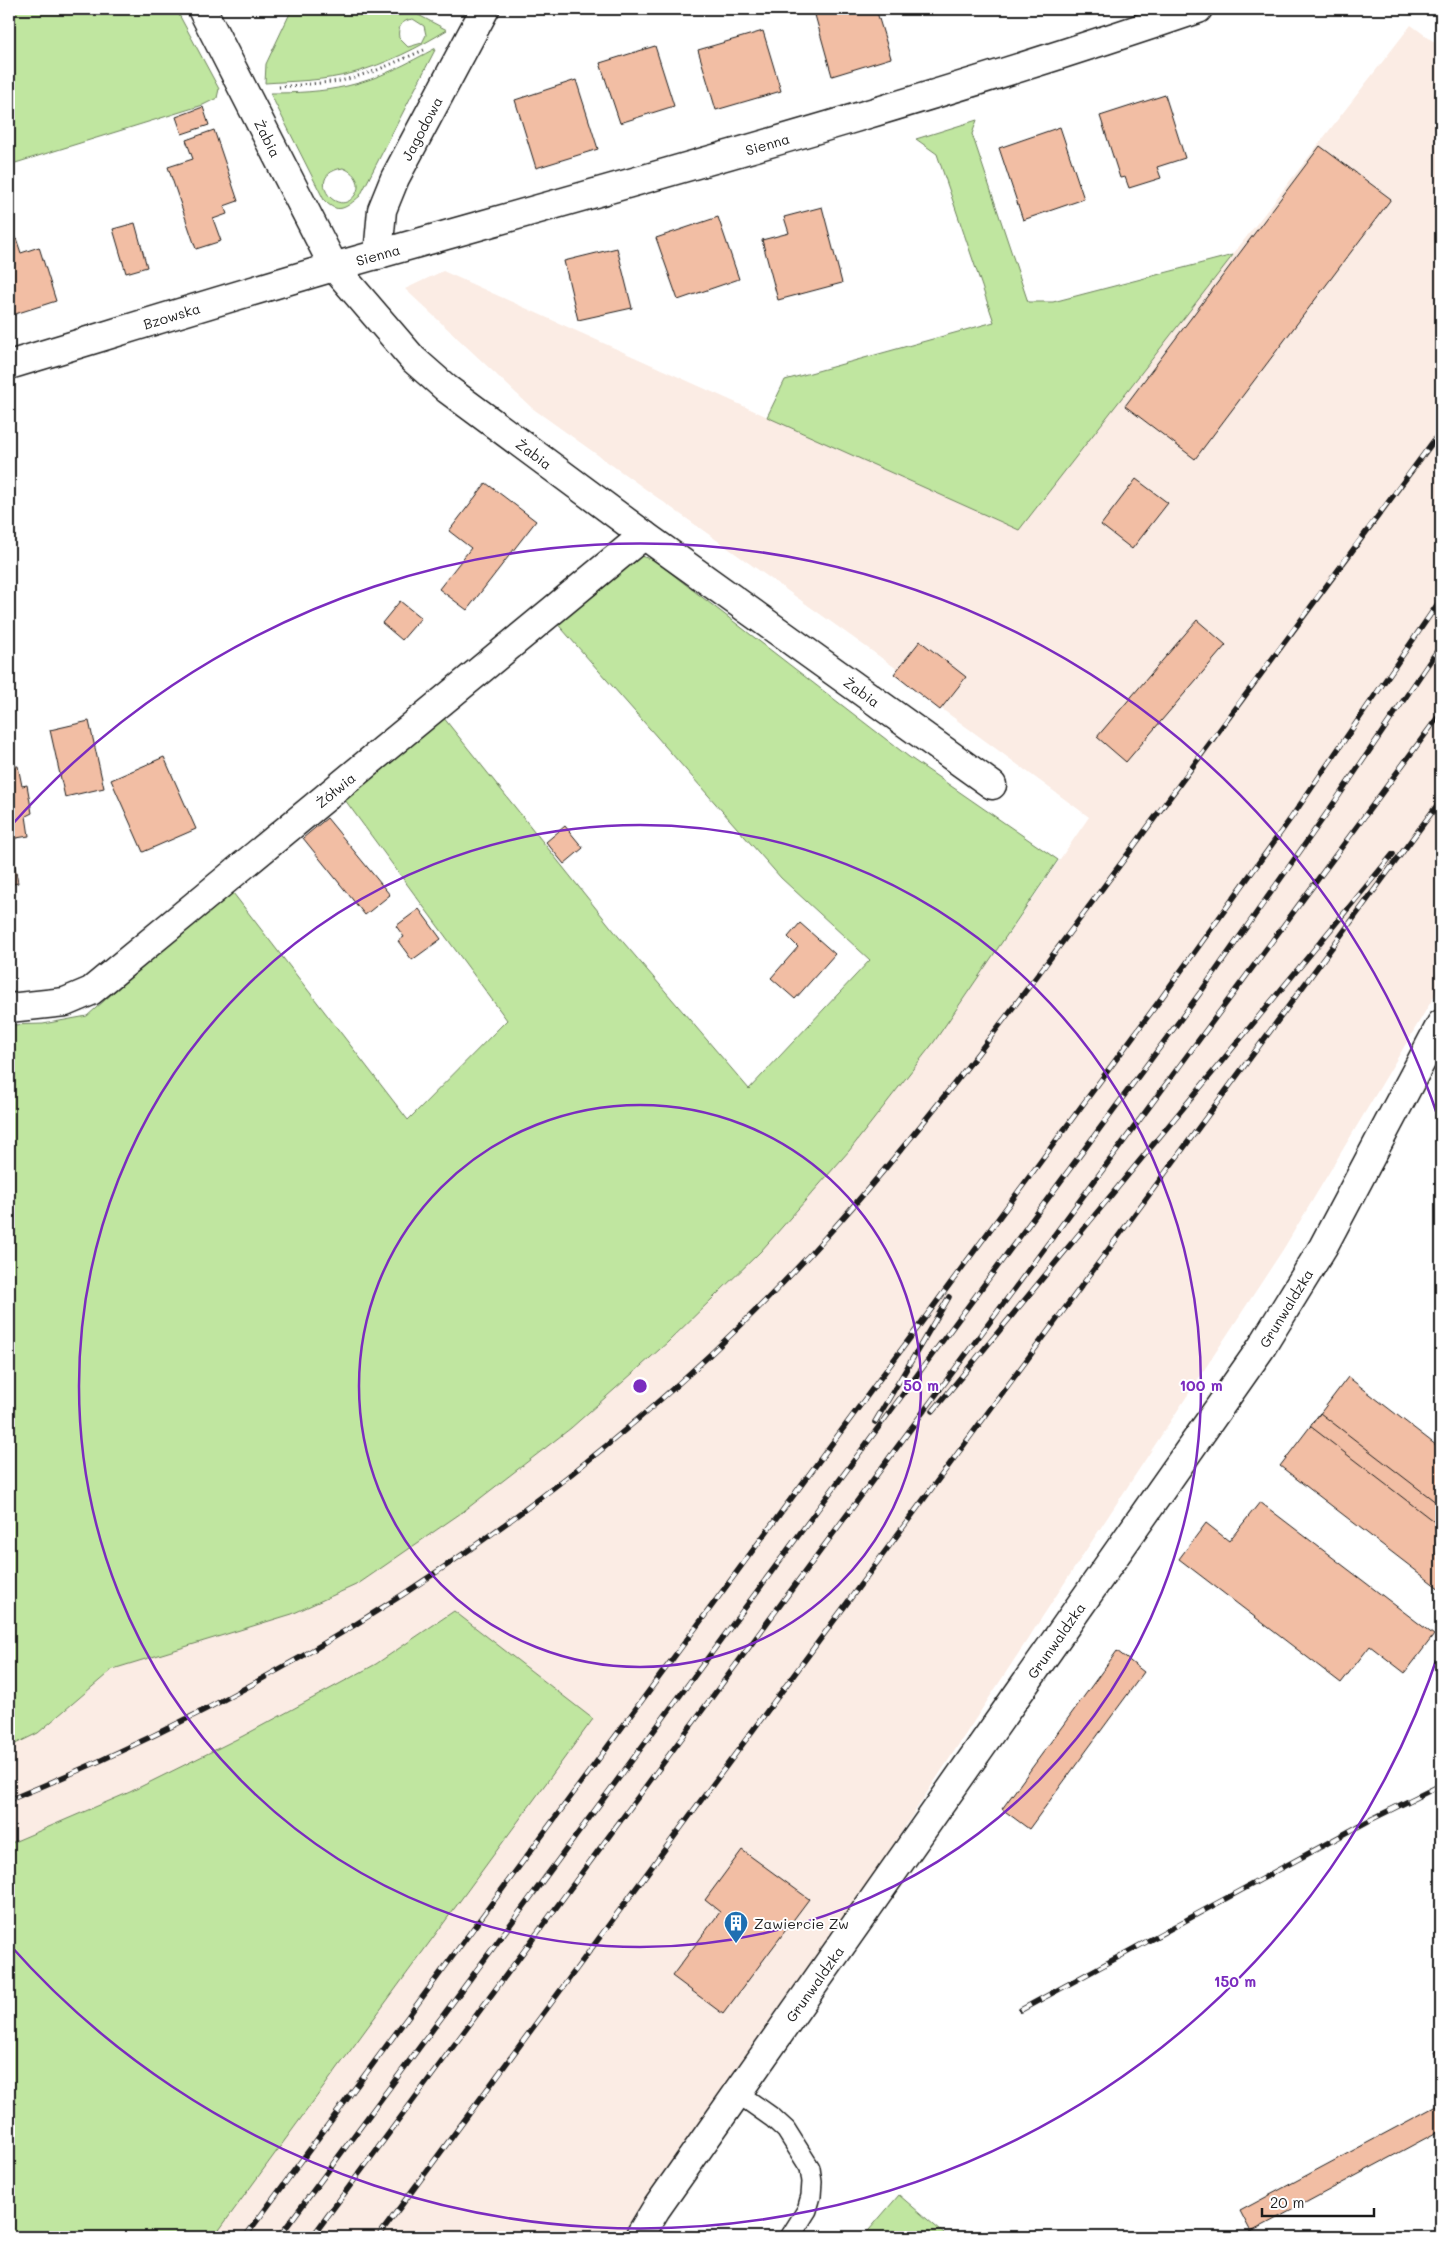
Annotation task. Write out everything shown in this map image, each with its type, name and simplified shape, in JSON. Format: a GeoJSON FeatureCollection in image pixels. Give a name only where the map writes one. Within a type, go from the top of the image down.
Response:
{"type":"FeatureCollection","features":[{"type":"Feature","properties":{"kind":"street","name":"Żabia"},"geometry":{"type":"LineString","coordinates":[[202,9],[334,267],[413,359],[447,389],[644,535],[992,785]]}},
{"type":"Feature","properties":{"kind":"street","name":"Jagodowa"},"geometry":{"type":"LineString","coordinates":[[378,255],[382,210],[395,178],[485,9]]}},
{"type":"Feature","properties":{"kind":"street","name":"Sienna"},"geometry":{"type":"LineString","coordinates":[[334,267],[802,134],[1098,43],[1198,9]]}},
{"type":"Feature","properties":{"kind":"street","name":"Bzowska"},"geometry":{"type":"LineString","coordinates":[[9,366],[334,267]]}},
{"type":"Feature","properties":{"kind":"street","name":"Żółwia"},"geometry":{"type":"LineString","coordinates":[[9,1008],[65,1002],[91,991],[644,535]]}},
{"type":"Feature","properties":{"kind":"street","name":"Grunwaldzka"},"geometry":{"type":"LineString","coordinates":[[639,2237],[656,2210],[1261,1348],[1322,1246],[1441,1024]]}},
{"type":"Feature","properties":{"kind":"lane"},"geometry":{"type":"LineString","coordinates":[[739,2094],[773,2118],[786,2130],[810,2168],[811,2196],[807,2210],[790,2237]]}},
{"type":"Feature","properties":{"kind":"path"},"geometry":{"type":"LineString","coordinates":[[278,87],[341,81],[374,72],[432,46]]}},
{"type":"Feature","properties":{"kind":"shaded area"},"geometry":{"type":"Polygon","coordinates":[[[1411,25],[1441,47],[1441,985],[1284,1248],[710,2124],[630,2237],[214,2237],[592,1719],[454,1611],[376,1664],[243,1736],[130,1792],[9,1844],[9,1747],[38,1733],[113,1669],[292,1614],[358,1584],[464,1511],[571,1428],[668,1342],[761,1251],[849,1151],[934,1042],[1089,817],[894,674],[897,669],[532,408],[405,289],[443,271],[1019,530],[1411,25]]]}},
{"type":"Feature","properties":{"kind":"green space"},"geometry":{"type":"Polygon","coordinates":[[[9,9],[176,9],[219,89],[217,98],[203,105],[9,165],[9,9]]]}},
{"type":"Feature","properties":{"kind":"green space"},"geometry":{"type":"Polygon","coordinates":[[[292,9],[407,9],[447,30],[390,60],[332,78],[265,83],[266,64],[292,9]],[[413,19],[406,21],[400,27],[399,38],[408,47],[422,43],[426,35],[424,26],[413,19]]]}},
{"type":"Feature","properties":{"kind":"green space"},"geometry":{"type":"Polygon","coordinates":[[[436,48],[360,196],[342,208],[329,205],[324,200],[270,93],[328,90],[359,83],[404,65],[436,48]],[[343,168],[331,172],[325,178],[324,186],[327,194],[340,203],[348,202],[357,191],[358,182],[354,175],[343,168]]]}},
{"type":"Feature","properties":{"kind":"green space"},"geometry":{"type":"Polygon","coordinates":[[[977,120],[972,134],[1028,302],[1053,302],[1233,255],[1019,530],[767,417],[785,380],[994,322],[937,154],[916,139],[977,120]]]}},
{"type":"Feature","properties":{"kind":"green space"},"geometry":{"type":"Polygon","coordinates":[[[637,555],[654,560],[909,757],[1058,860],[934,1042],[849,1151],[761,1251],[668,1342],[571,1428],[464,1511],[358,1584],[292,1614],[113,1669],[38,1733],[9,1747],[9,1025],[43,1024],[87,1016],[230,889],[408,1120],[507,1020],[345,800],[443,717],[618,936],[749,1089],[870,960],[781,878],[555,621],[637,555]]]}},
{"type":"Feature","properties":{"kind":"green space"},"geometry":{"type":"Polygon","coordinates":[[[454,1611],[593,1719],[214,2237],[9,2237],[9,1844],[130,1792],[243,1736],[376,1664],[454,1611]]]}},
{"type":"Feature","properties":{"kind":"green space"},"geometry":{"type":"Polygon","coordinates":[[[899,2195],[948,2237],[863,2237],[899,2195]]]}},
{"type":"Feature","properties":{"kind":"building"},"geometry":{"type":"Polygon","coordinates":[[[839,9],[876,9],[891,58],[832,76],[815,15],[839,9]]]}},
{"type":"Feature","properties":{"kind":"building"},"geometry":{"type":"Polygon","coordinates":[[[763,31],[781,91],[716,110],[698,50],[763,31]]]}},
{"type":"Feature","properties":{"kind":"building"},"geometry":{"type":"Polygon","coordinates":[[[655,46],[674,106],[620,123],[600,63],[655,46]]]}},
{"type":"Feature","properties":{"kind":"building"},"geometry":{"type":"Polygon","coordinates":[[[576,80],[598,149],[536,168],[515,100],[576,80]]]}},
{"type":"Feature","properties":{"kind":"building"},"geometry":{"type":"Polygon","coordinates":[[[1165,95],[1185,158],[1157,167],[1161,178],[1129,188],[1125,177],[1120,178],[1100,116],[1165,95]]]}},
{"type":"Feature","properties":{"kind":"building"},"geometry":{"type":"Polygon","coordinates":[[[203,107],[209,125],[182,134],[176,117],[203,107]]]}},
{"type":"Feature","properties":{"kind":"building"},"geometry":{"type":"Polygon","coordinates":[[[1060,127],[1084,199],[1023,220],[999,148],[1060,127]]]}},
{"type":"Feature","properties":{"kind":"building"},"geometry":{"type":"Polygon","coordinates":[[[214,130],[238,201],[224,206],[227,214],[213,219],[221,241],[196,249],[168,167],[193,159],[186,140],[214,130]]]}},
{"type":"Feature","properties":{"kind":"building"},"geometry":{"type":"Polygon","coordinates":[[[1320,146],[1391,199],[1195,459],[1125,406],[1320,146]]]}},
{"type":"Feature","properties":{"kind":"building"},"geometry":{"type":"Polygon","coordinates":[[[822,207],[842,283],[778,300],[762,240],[789,233],[784,217],[822,207]]]}},
{"type":"Feature","properties":{"kind":"building"},"geometry":{"type":"Polygon","coordinates":[[[718,217],[739,279],[678,300],[656,238],[718,217]]]}},
{"type":"Feature","properties":{"kind":"building"},"geometry":{"type":"Polygon","coordinates":[[[135,223],[147,267],[126,273],[113,229],[135,223]]]}},
{"type":"Feature","properties":{"kind":"building"},"geometry":{"type":"Polygon","coordinates":[[[16,238],[21,253],[39,247],[56,301],[9,316],[9,240],[16,238]]]}},
{"type":"Feature","properties":{"kind":"building"},"geometry":{"type":"Polygon","coordinates":[[[617,248],[632,308],[578,320],[564,261],[617,248]]]}},
{"type":"Feature","properties":{"kind":"building"},"geometry":{"type":"Polygon","coordinates":[[[1136,479],[1168,503],[1132,549],[1101,525],[1136,479]]]}},
{"type":"Feature","properties":{"kind":"building"},"geometry":{"type":"Polygon","coordinates":[[[486,483],[536,521],[467,610],[439,589],[471,548],[449,531],[486,483]]]}},
{"type":"Feature","properties":{"kind":"building"},"geometry":{"type":"Polygon","coordinates":[[[400,601],[421,618],[402,640],[382,623],[400,601]]]}},
{"type":"Feature","properties":{"kind":"building"},"geometry":{"type":"Polygon","coordinates":[[[1197,620],[1226,645],[1126,762],[1097,737],[1197,620]]]}},
{"type":"Feature","properties":{"kind":"building"},"geometry":{"type":"Polygon","coordinates":[[[920,641],[966,677],[940,710],[894,674],[920,641]]]}},
{"type":"Feature","properties":{"kind":"building"},"geometry":{"type":"Polygon","coordinates":[[[89,721],[104,788],[65,797],[50,730],[89,721]]]}},
{"type":"Feature","properties":{"kind":"building"},"geometry":{"type":"Polygon","coordinates":[[[164,757],[196,829],[143,852],[111,780],[164,757]]]}},
{"type":"Feature","properties":{"kind":"building"},"geometry":{"type":"Polygon","coordinates":[[[18,766],[22,786],[27,785],[32,813],[26,816],[29,836],[10,839],[18,883],[9,885],[9,767],[18,766]]]}},
{"type":"Feature","properties":{"kind":"building"},"geometry":{"type":"Polygon","coordinates":[[[327,818],[390,895],[365,915],[303,838],[327,818]]]}},
{"type":"Feature","properties":{"kind":"building"},"geometry":{"type":"Polygon","coordinates":[[[565,826],[583,848],[564,864],[546,842],[565,826]]]}},
{"type":"Feature","properties":{"kind":"building"},"geometry":{"type":"Polygon","coordinates":[[[419,909],[441,939],[412,960],[398,941],[404,937],[396,926],[419,909]]]}},
{"type":"Feature","properties":{"kind":"building"},"geometry":{"type":"Polygon","coordinates":[[[800,923],[835,954],[795,999],[771,978],[798,947],[788,937],[800,923]]]}},
{"type":"Feature","properties":{"kind":"building"},"geometry":{"type":"Polygon","coordinates":[[[1348,1377],[1441,1449],[1441,1590],[1280,1466],[1348,1377]]]}},
{"type":"Feature","properties":{"kind":"building"},"geometry":{"type":"Polygon","coordinates":[[[1320,1413],[1441,1506],[1441,1527],[1310,1426],[1320,1413]]]}},
{"type":"Feature","properties":{"kind":"building"},"geometry":{"type":"Polygon","coordinates":[[[1260,1502],[1434,1635],[1405,1673],[1370,1646],[1341,1683],[1179,1559],[1206,1523],[1229,1541],[1260,1502]]]}},
{"type":"Feature","properties":{"kind":"building"},"geometry":{"type":"Polygon","coordinates":[[[1117,1651],[1144,1672],[1029,1829],[1002,1809],[1117,1651]]]}},
{"type":"Feature","properties":{"kind":"building","name":"Zawiercie Zw"},"geometry":{"type":"Polygon","coordinates":[[[742,1850],[809,1899],[723,2014],[672,1976],[720,1912],[705,1900],[742,1850]]]}},
{"type":"Feature","properties":{"kind":"building"},"geometry":{"type":"Polygon","coordinates":[[[1441,2047],[1441,2066],[1434,2051],[1441,2047]]]}},
{"type":"Feature","properties":{"kind":"building"},"geometry":{"type":"Polygon","coordinates":[[[1438,2105],[1441,2111],[1441,2130],[1251,2232],[1240,2211],[1438,2105]]]}},
{"type":"Feature","properties":{"kind":"railway"},"geometry":{"type":"LineString","coordinates":[[9,1800],[125,1749],[237,1692],[347,1629],[454,1560],[556,1486],[654,1405],[747,1319],[834,1228],[982,1048],[1441,431]]}},
{"type":"Feature","properties":{"kind":"railway"},"geometry":{"type":"LineString","coordinates":[[245,2237],[1160,1000],[1291,818],[1441,599]]}},
{"type":"Feature","properties":{"kind":"railway"},"geometry":{"type":"LineString","coordinates":[[279,2237],[1200,993],[1336,800],[1441,645]]}},
{"type":"Feature","properties":{"kind":"railway"},"geometry":{"type":"LineString","coordinates":[[312,2237],[1441,713]]}},
{"type":"Feature","properties":{"kind":"railway"},"geometry":{"type":"LineString","coordinates":[[378,2237],[1441,800]]}},
{"type":"Feature","properties":{"kind":"railway"},"geometry":{"type":"LineString","coordinates":[[933,1411],[1393,854]]}},
{"type":"Feature","properties":{"kind":"railway"},"geometry":{"type":"LineString","coordinates":[[875,1422],[949,1297]]}},
{"type":"Feature","properties":{"kind":"railway"},"geometry":{"type":"LineString","coordinates":[[1021,2010],[1370,1820],[1441,1785]]}},
{"type":"Feature","properties":{"kind":"place","name":"Zawiercie Zw"},"geometry":{"type":"Point","coordinates":[736,1944]}}]}
